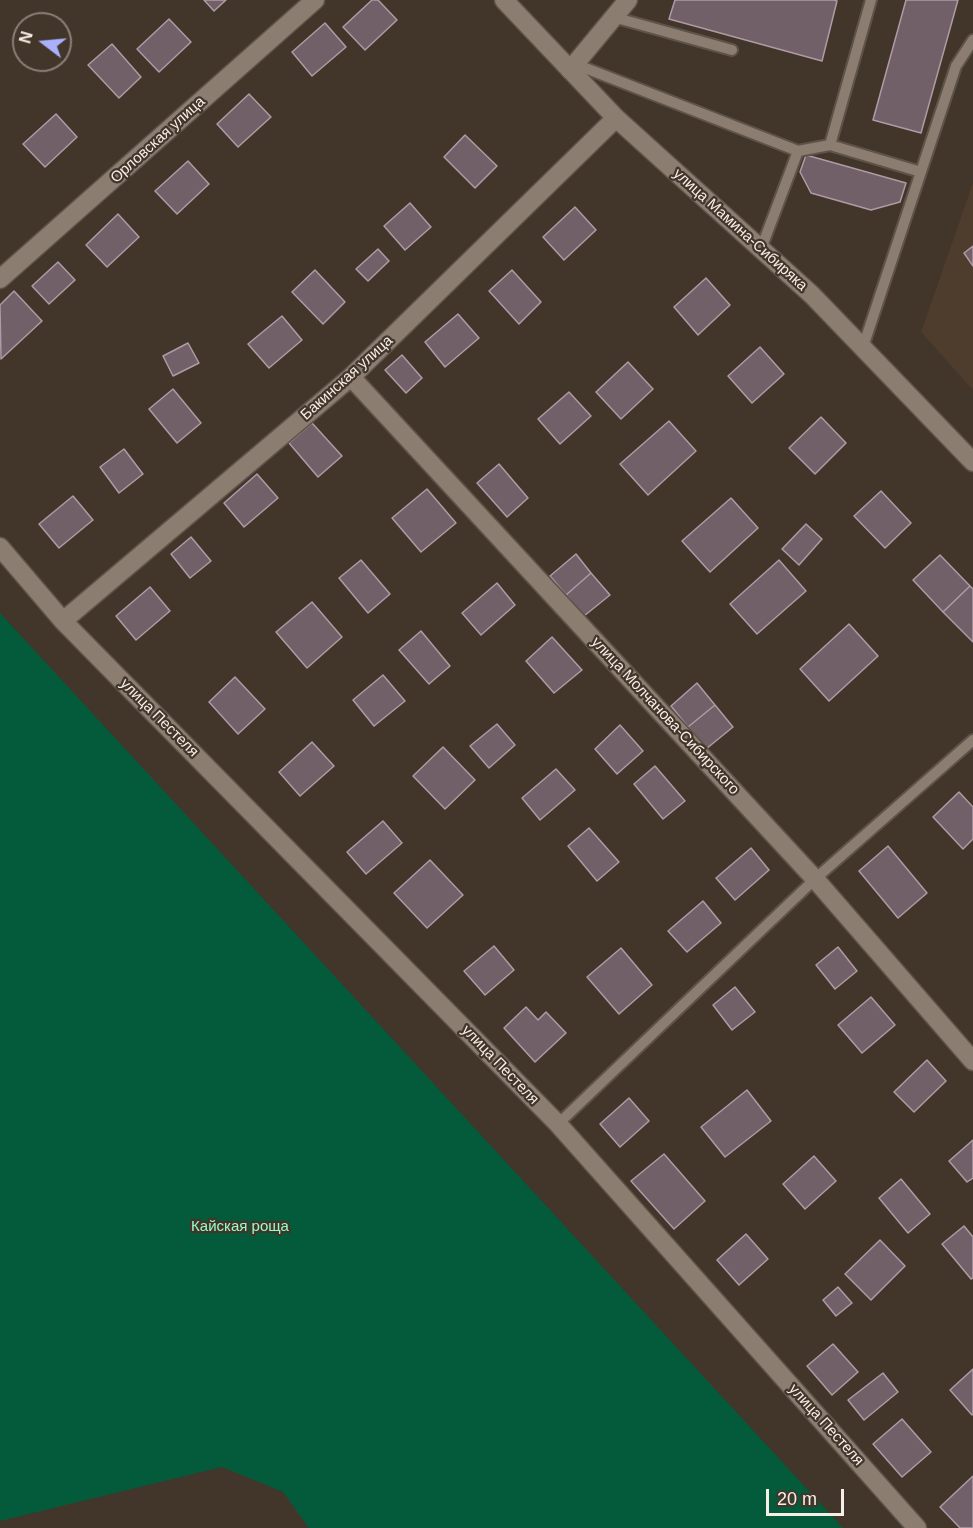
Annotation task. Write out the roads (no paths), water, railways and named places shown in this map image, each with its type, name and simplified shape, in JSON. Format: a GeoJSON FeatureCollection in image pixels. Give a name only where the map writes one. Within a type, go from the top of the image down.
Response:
{"type":"FeatureCollection","features":[{"type":"Feature","properties":{"kind":"street","name":"Орловская улица"},"geometry":{"type":"LineString","coordinates":[[0,279],[315,0]]}},
{"type":"Feature","properties":{"kind":"street","name":"улица Мамина-Сибиряка"},"geometry":{"type":"LineString","coordinates":[[504,0],[572,67],[616,118],[812,295],[973,462]]}},
{"type":"Feature","properties":{"kind":"street"},"geometry":{"type":"LineString","coordinates":[[572,67],[628,0]]}},
{"type":"Feature","properties":{"kind":"street","name":"Бакинская улица"},"geometry":{"type":"LineString","coordinates":[[63,621],[351,377],[616,118]]}},
{"type":"Feature","properties":{"kind":"street","name":"улица Молчанова-Сибирского"},"geometry":{"type":"LineString","coordinates":[[351,377],[815,879],[973,1061]]}},
{"type":"Feature","properties":{"kind":"street","name":"улица Пестеля"},"geometry":{"type":"LineString","coordinates":[[0,547],[63,621],[558,1124],[917,1528]]}},
{"type":"Feature","properties":{"kind":"lane"},"geometry":{"type":"LineString","coordinates":[[830,146],[871,0]]}},
{"type":"Feature","properties":{"kind":"lane"},"geometry":{"type":"LineString","coordinates":[[613,17],[732,50]]}},
{"type":"Feature","properties":{"kind":"lane"},"geometry":{"type":"LineString","coordinates":[[863,347],[956,66],[973,40]]}},
{"type":"Feature","properties":{"kind":"lane"},"geometry":{"type":"LineString","coordinates":[[572,67],[798,150],[830,146],[921,172]]}},
{"type":"Feature","properties":{"kind":"lane"},"geometry":{"type":"LineString","coordinates":[[761,249],[798,150]]}},
{"type":"Feature","properties":{"kind":"lane"},"geometry":{"type":"LineString","coordinates":[[558,1124],[815,879],[973,740]]}},
{"type":"Feature","properties":{"kind":"park label","name":"Кайская роща"},"geometry":{"type":"Point","coordinates":[240,1227]}}]}
